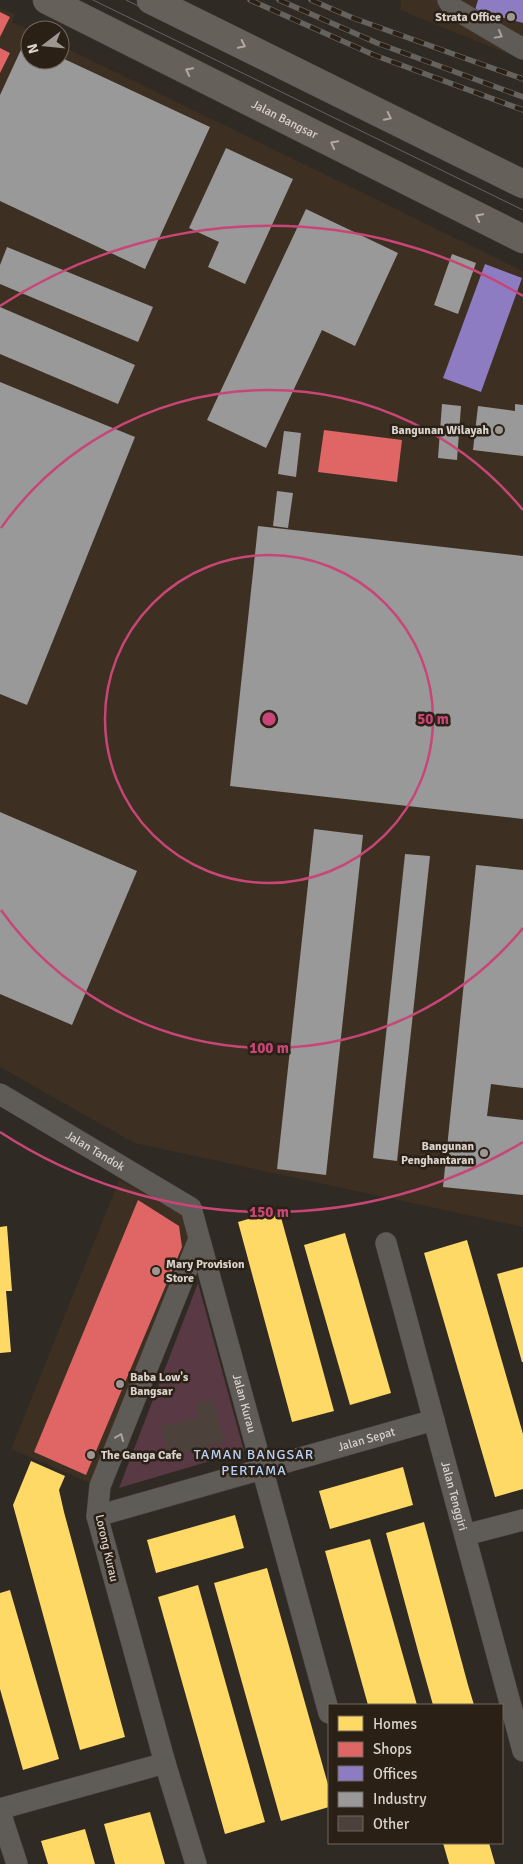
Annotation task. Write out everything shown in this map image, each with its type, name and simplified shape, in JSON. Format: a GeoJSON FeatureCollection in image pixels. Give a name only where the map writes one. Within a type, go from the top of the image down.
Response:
{"type":"FeatureCollection","features":[{"type":"Feature","properties":{"kind":"main road","name":"Jalan Bangsar"},"geometry":{"type":"LineString","coordinates":[[47,0],[523,239]]}},
{"type":"Feature","properties":{"kind":"main road"},"geometry":{"type":"LineString","coordinates":[[151,0],[523,184]]}},
{"type":"Feature","properties":{"kind":"street"},"geometry":{"type":"LineString","coordinates":[[448,0],[453,8],[523,49]]}},
{"type":"Feature","properties":{"kind":"street","name":"Jalan Tandok"},"geometry":{"type":"LineString","coordinates":[[0,1094],[190,1208]]}},
{"type":"Feature","properties":{"kind":"street","name":"Jalan Kurau"},"geometry":{"type":"LineString","coordinates":[[190,1208],[328,1709]]}},
{"type":"Feature","properties":{"kind":"street","name":"Lorong Kurau"},"geometry":{"type":"LineString","coordinates":[[196,1864],[165,1763],[97,1516],[100,1486],[199,1239]]}},
{"type":"Feature","properties":{"kind":"street","name":"Jalan Tenggiri"},"geometry":{"type":"LineString","coordinates":[[386,1243],[523,1751]]}},
{"type":"Feature","properties":{"kind":"street","name":"Jalan Sepat"},"geometry":{"type":"LineString","coordinates":[[97,1516],[434,1420]]}},
{"type":"Feature","properties":{"kind":"street"},"geometry":{"type":"LineString","coordinates":[[465,1536],[523,1520]]}},
{"type":"Feature","properties":{"kind":"street"},"geometry":{"type":"LineString","coordinates":[[17,1864],[0,1810],[165,1763]]}},
{"type":"Feature","properties":{"kind":"shaded area"},"geometry":{"type":"Polygon","coordinates":[[[401,0],[523,0],[523,60],[400,10],[401,0]]]}},
{"type":"Feature","properties":{"kind":"shaded area"},"geometry":{"type":"Polygon","coordinates":[[[0,8],[15,14],[12,22],[20,26],[20,70],[70,70],[70,50],[523,271],[523,1227],[134,1143],[0,1067],[0,8]]]}},
{"type":"Feature","properties":{"kind":"shaded area"},"geometry":{"type":"Polygon","coordinates":[[[119,1180],[181,1213],[191,1243],[90,1483],[11,1449],[119,1180]]]}},
{"type":"Feature","properties":{"kind":"shaded area"},"geometry":{"type":"Polygon","coordinates":[[[198,1283],[244,1451],[119,1488],[198,1283]]]}},
{"type":"Feature","properties":{"kind":"building: Homes"},"geometry":{"type":"Polygon","coordinates":[[[279,1210],[334,1411],[292,1422],[238,1222],[279,1210]]]}},
{"type":"Feature","properties":{"kind":"building: Homes"},"geometry":{"type":"Polygon","coordinates":[[[7,1226],[12,1291],[6,1291],[11,1352],[0,1353],[0,1227],[7,1226]]]}},
{"type":"Feature","properties":{"kind":"building: Homes"},"geometry":{"type":"Polygon","coordinates":[[[345,1233],[391,1393],[350,1405],[304,1245],[345,1233]]]}},
{"type":"Feature","properties":{"kind":"building: Homes"},"geometry":{"type":"Polygon","coordinates":[[[467,1240],[523,1434],[523,1489],[495,1497],[424,1253],[467,1240]]]}},
{"type":"Feature","properties":{"kind":"building: Homes"},"geometry":{"type":"Polygon","coordinates":[[[523,1267],[523,1362],[522,1362],[497,1274],[523,1267]]]}},
{"type":"Feature","properties":{"kind":"building: Homes"},"geometry":{"type":"Polygon","coordinates":[[[31,1461],[65,1476],[59,1490],[64,1512],[125,1737],[80,1750],[13,1505],[31,1461]]]}},
{"type":"Feature","properties":{"kind":"building: Homes"},"geometry":{"type":"Polygon","coordinates":[[[403,1467],[413,1505],[330,1529],[319,1491],[403,1467]]]}},
{"type":"Feature","properties":{"kind":"building: Homes"},"geometry":{"type":"Polygon","coordinates":[[[235,1515],[244,1548],[156,1573],[147,1540],[235,1515]]]}},
{"type":"Feature","properties":{"kind":"building: Homes"},"geometry":{"type":"Polygon","coordinates":[[[424,1522],[474,1704],[433,1704],[386,1533],[424,1522]]]}},
{"type":"Feature","properties":{"kind":"building: Homes"},"geometry":{"type":"Polygon","coordinates":[[[370,1539],[417,1704],[368,1704],[325,1551],[370,1539]]]}},
{"type":"Feature","properties":{"kind":"building: Homes"},"geometry":{"type":"Polygon","coordinates":[[[267,1568],[328,1784],[328,1807],[281,1821],[214,1583],[267,1568]]]}},
{"type":"Feature","properties":{"kind":"building: Homes"},"geometry":{"type":"Polygon","coordinates":[[[198,1585],[265,1822],[225,1834],[158,1597],[198,1585]]]}},
{"type":"Feature","properties":{"kind":"building: Homes"},"geometry":{"type":"Polygon","coordinates":[[[10,1590],[59,1759],[23,1770],[0,1689],[0,1593],[10,1590]]]}},
{"type":"Feature","properties":{"kind":"building: Homes"},"geometry":{"type":"Polygon","coordinates":[[[150,1812],[165,1864],[115,1864],[104,1824],[150,1812]]]}},
{"type":"Feature","properties":{"kind":"building: Homes"},"geometry":{"type":"Polygon","coordinates":[[[85,1829],[95,1864],[48,1864],[41,1841],[85,1829]]]}},
{"type":"Feature","properties":{"kind":"building: Homes"},"geometry":{"type":"Polygon","coordinates":[[[443,1844],[489,1844],[495,1864],[449,1864],[443,1844]]]}},
{"type":"Feature","properties":{"kind":"building: Shops"},"geometry":{"type":"Polygon","coordinates":[[[0,12],[10,17],[0,37],[0,12]]]}},
{"type":"Feature","properties":{"kind":"building: Shops"},"geometry":{"type":"Polygon","coordinates":[[[0,48],[10,53],[0,73],[0,48]]]}},
{"type":"Feature","properties":{"kind":"building: Shops"},"geometry":{"type":"Polygon","coordinates":[[[324,430],[402,440],[397,482],[318,472],[324,430]]]}},
{"type":"Feature","properties":{"kind":"building: Shops"},"geometry":{"type":"Polygon","coordinates":[[[138,1200],[179,1226],[182,1247],[86,1475],[34,1452],[138,1200]]]}},
{"type":"Feature","properties":{"kind":"building: Offices","name":"Strata Office"},"geometry":{"type":"Polygon","coordinates":[[[478,0],[523,0],[523,23],[475,10],[478,0]]]}},
{"type":"Feature","properties":{"kind":"building: Offices"},"geometry":{"type":"Polygon","coordinates":[[[485,264],[522,278],[481,392],[443,378],[485,264]]]}},
{"type":"Feature","properties":{"kind":"building: Industry"},"geometry":{"type":"Polygon","coordinates":[[[20,52],[20,70],[70,70],[70,62],[210,127],[145,269],[0,201],[0,95],[20,52]]]}},
{"type":"Feature","properties":{"kind":"building: Industry"},"geometry":{"type":"Polygon","coordinates":[[[226,148],[293,179],[245,284],[208,267],[219,242],[189,228],[226,148]]]}},
{"type":"Feature","properties":{"kind":"building: Industry"},"geometry":{"type":"Polygon","coordinates":[[[306,209],[398,253],[355,346],[322,330],[266,448],[207,420],[306,209]]]}},
{"type":"Feature","properties":{"kind":"building: Industry"},"geometry":{"type":"Polygon","coordinates":[[[7,247],[153,307],[138,342],[0,284],[0,265],[7,247]]]}},
{"type":"Feature","properties":{"kind":"building: Industry"},"geometry":{"type":"Polygon","coordinates":[[[452,254],[476,263],[458,314],[434,305],[452,254]]]}},
{"type":"Feature","properties":{"kind":"building: Industry"},"geometry":{"type":"Polygon","coordinates":[[[0,307],[135,365],[118,404],[0,354],[0,307]]]}},
{"type":"Feature","properties":{"kind":"building: Industry"},"geometry":{"type":"Polygon","coordinates":[[[0,382],[135,437],[27,705],[0,694],[0,382]]]}},
{"type":"Feature","properties":{"kind":"building: Industry"},"geometry":{"type":"Polygon","coordinates":[[[442,404],[461,406],[457,460],[438,458],[442,404]]]}},
{"type":"Feature","properties":{"kind":"building: Industry","name":"Bangunan Wilayah"},"geometry":{"type":"Polygon","coordinates":[[[515,404],[523,405],[523,456],[473,450],[478,406],[515,411],[515,404]]]}},
{"type":"Feature","properties":{"kind":"building: Industry"},"geometry":{"type":"Polygon","coordinates":[[[284,431],[301,433],[296,477],[278,474],[284,431]]]}},
{"type":"Feature","properties":{"kind":"building: Industry"},"geometry":{"type":"Polygon","coordinates":[[[277,491],[293,493],[288,528],[273,526],[277,491]]]}},
{"type":"Feature","properties":{"kind":"building: Industry"},"geometry":{"type":"Polygon","coordinates":[[[258,526],[523,556],[523,819],[230,786],[258,526]]]}},
{"type":"Feature","properties":{"kind":"building: Industry"},"geometry":{"type":"Polygon","coordinates":[[[0,812],[137,871],[72,1025],[0,994],[0,812]]]}},
{"type":"Feature","properties":{"kind":"building: Industry"},"geometry":{"type":"Polygon","coordinates":[[[314,829],[363,835],[326,1175],[277,1169],[314,829]]]}},
{"type":"Feature","properties":{"kind":"building: Industry"},"geometry":{"type":"Polygon","coordinates":[[[405,854],[430,856],[397,1161],[373,1158],[405,854]]]}},
{"type":"Feature","properties":{"kind":"building: Industry"},"geometry":{"type":"Polygon","coordinates":[[[476,865],[523,870],[523,1088],[491,1084],[487,1116],[523,1120],[523,1195],[443,1187],[476,865]]]}},
{"type":"Feature","properties":{"kind":"building: Other"},"geometry":{"type":"Polygon","coordinates":[[[213,1399],[225,1442],[170,1458],[161,1427],[198,1417],[195,1404],[213,1399]]]}},
{"type":"Feature","properties":{"kind":"tram line"},"geometry":{"type":"LineString","coordinates":[[93,0],[523,210]]}},
{"type":"Feature","properties":{"kind":"tram line"},"geometry":{"type":"LineString","coordinates":[[126,0],[523,194]]}},
{"type":"Feature","properties":{"kind":"railway"},"geometry":{"type":"LineString","coordinates":[[250,0],[374,55],[523,110]]}},
{"type":"Feature","properties":{"kind":"railway"},"geometry":{"type":"LineString","coordinates":[[279,0],[377,43],[523,97]]}},
{"type":"Feature","properties":{"kind":"railway"},"geometry":{"type":"LineString","coordinates":[[311,0],[353,18],[523,79]]}},
{"type":"Feature","properties":{"kind":"place","name":"Strata Office"},"geometry":{"type":"Point","coordinates":[511,17]}},
{"type":"Feature","properties":{"kind":"place","name":"Bangunan Wilayah"},"geometry":{"type":"Point","coordinates":[499,430]}},
{"type":"Feature","properties":{"kind":"place","name":"Bangunan Penghantaran"},"geometry":{"type":"Point","coordinates":[484,1153]}},
{"type":"Feature","properties":{"kind":"place","name":"Mary Provision Store"},"geometry":{"type":"Point","coordinates":[156,1271]}},
{"type":"Feature","properties":{"kind":"place","name":"Baba Low's Bangsar"},"geometry":{"type":"Point","coordinates":[120,1384]}},
{"type":"Feature","properties":{"kind":"place","name":"The Ganga Cafe"},"geometry":{"type":"Point","coordinates":[91,1455]}},
{"type":"Feature","properties":{"kind":"district","name":"TAMAN BANGSAR PERTAMA"},"geometry":{"type":"Point","coordinates":[254,1462]}}]}
